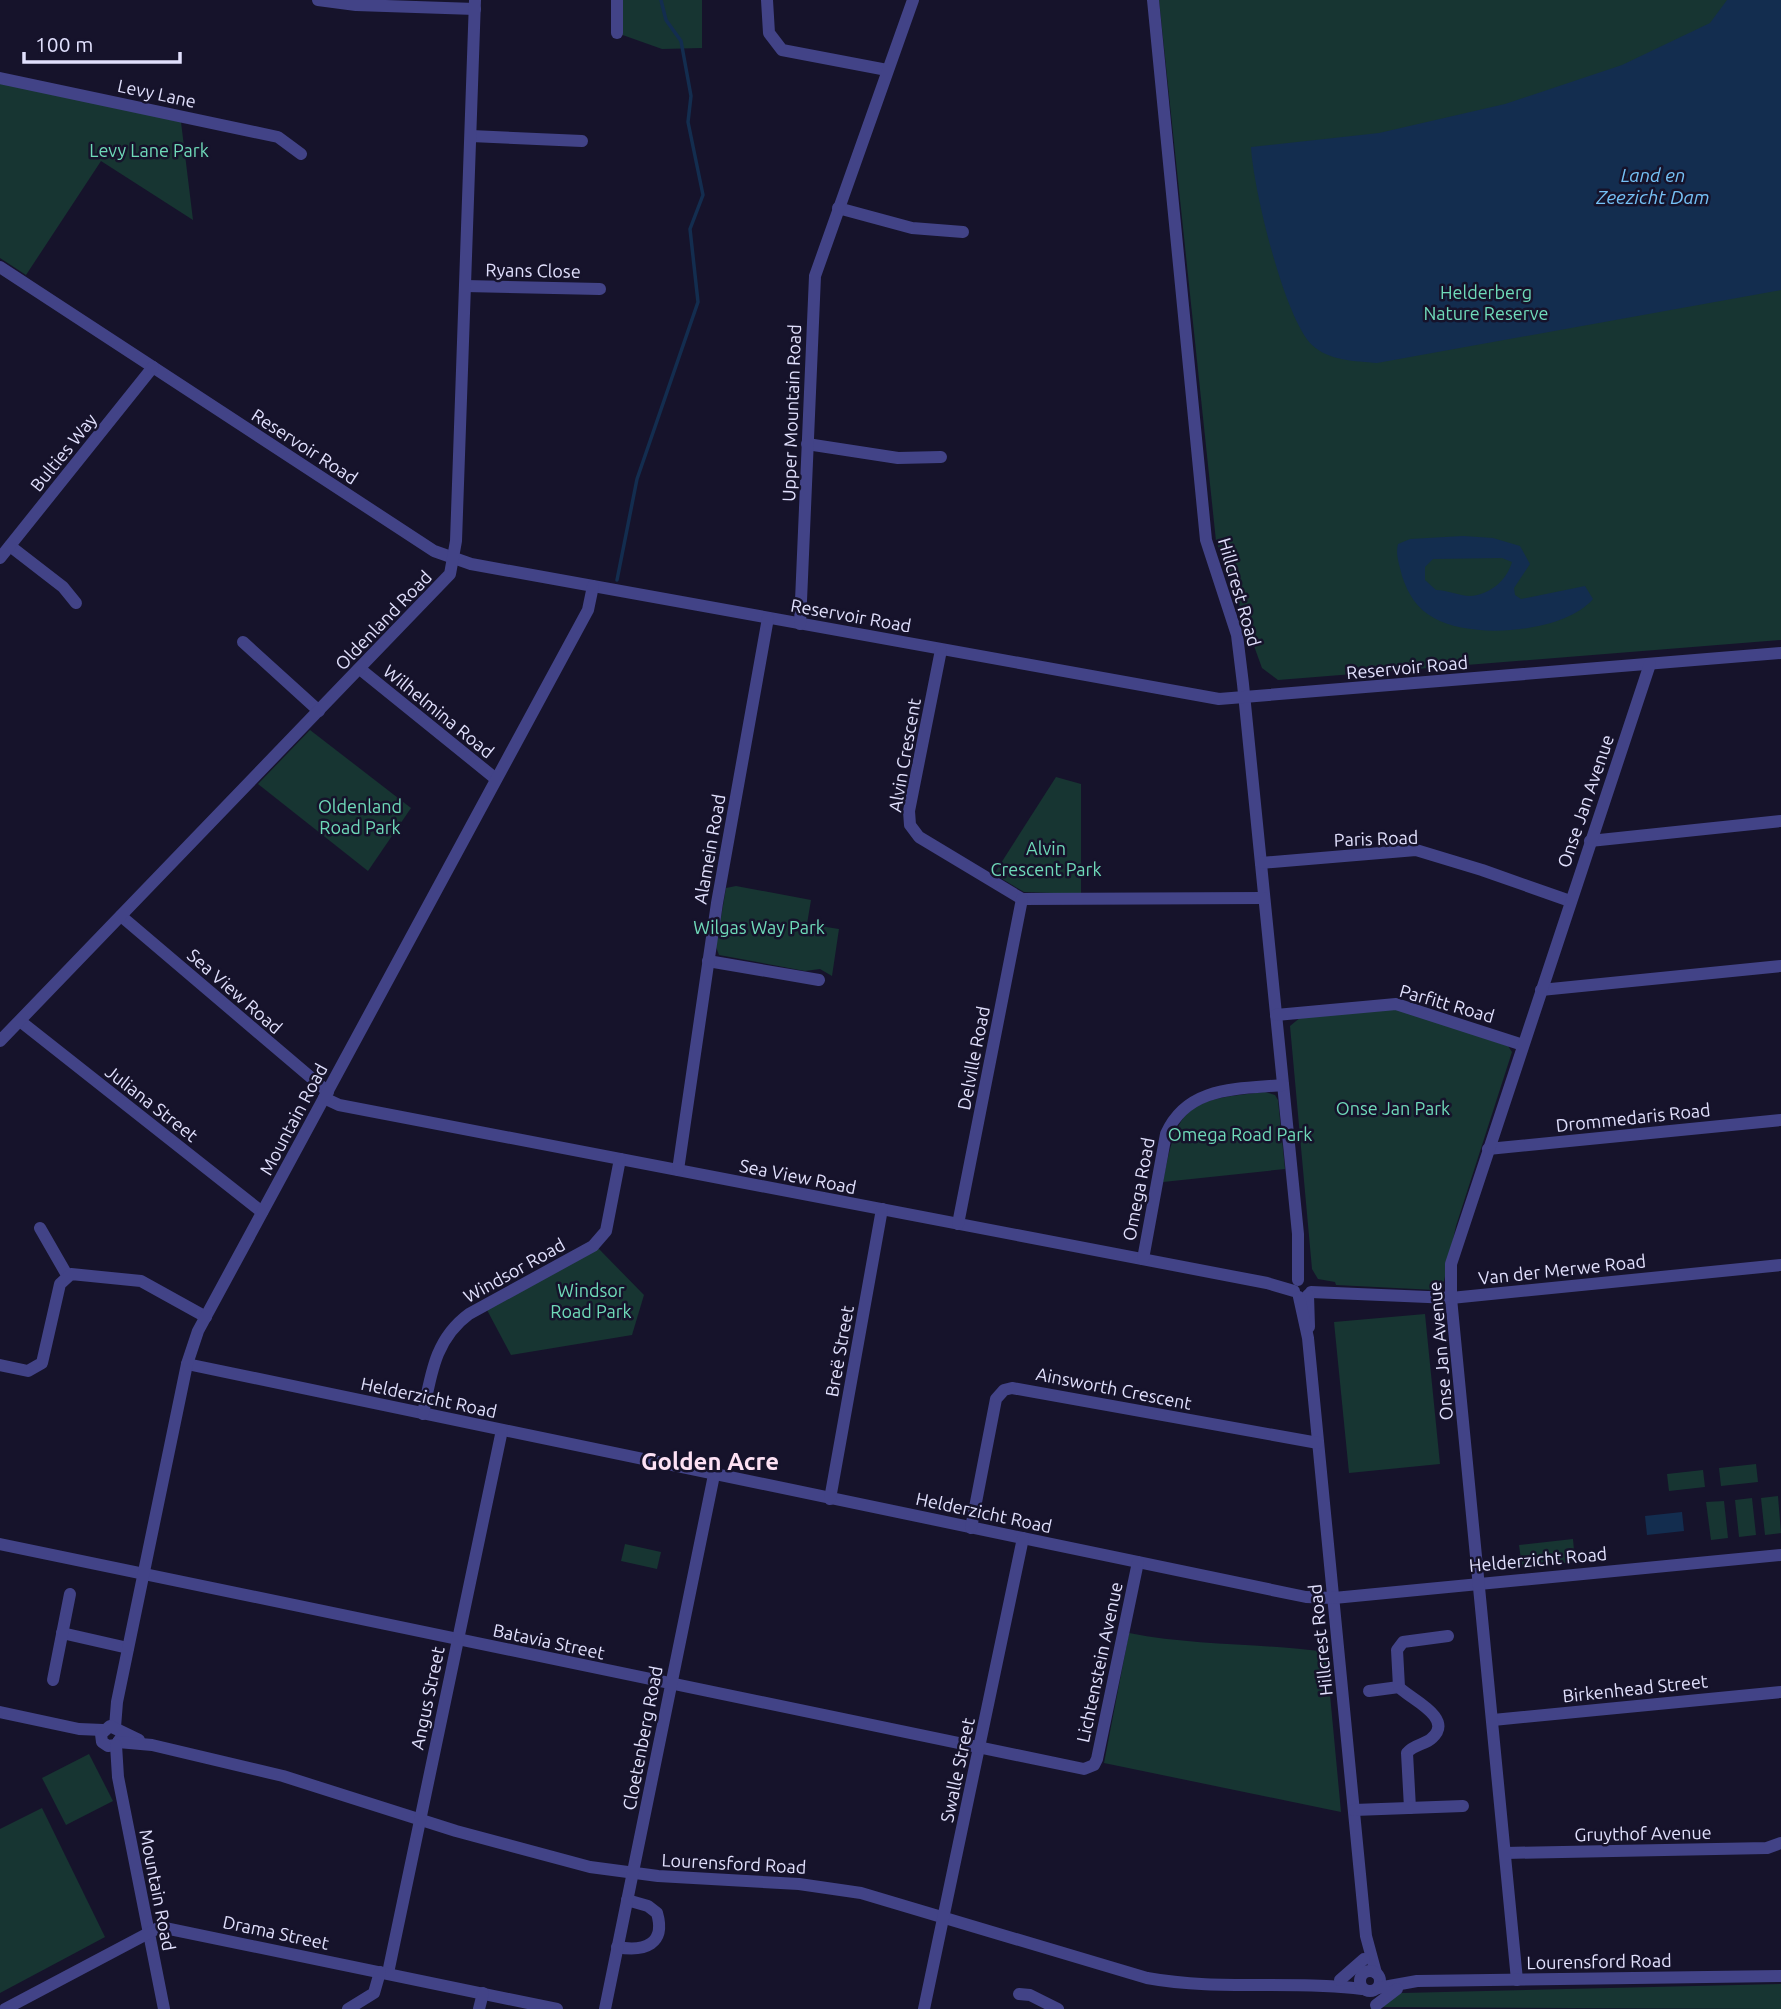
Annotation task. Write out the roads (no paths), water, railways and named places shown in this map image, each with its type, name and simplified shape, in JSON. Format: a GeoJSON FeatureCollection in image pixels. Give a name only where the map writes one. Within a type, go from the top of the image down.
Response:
{"type":"FeatureCollection","features":[{"type":"Feature","properties":{"kind":"street"},"geometry":{"type":"LineString","coordinates":[[317,0],[356,5],[475,4]]}},
{"type":"Feature","properties":{"kind":"street"},"geometry":{"type":"LineString","coordinates":[[617,0],[617,33]]}},
{"type":"Feature","properties":{"kind":"street"},"geometry":{"type":"LineString","coordinates":[[767,0],[769,33],[782,50],[887,70]]}},
{"type":"Feature","properties":{"kind":"street","name":"Upper Mountain Road"},"geometry":{"type":"LineString","coordinates":[[800,624],[815,275],[913,0]]}},
{"type":"Feature","properties":{"kind":"street","name":"Hillcrest Road"},"geometry":{"type":"LineString","coordinates":[[1153,0],[1206,540],[1237,635],[1244,698],[1374,2008]]}},
{"type":"Feature","properties":{"kind":"street","name":"Oldenland Road"},"geometry":{"type":"LineString","coordinates":[[0,1041],[445,581],[453,557],[475,4]]}},
{"type":"Feature","properties":{"kind":"street","name":"Levy Lane"},"geometry":{"type":"LineString","coordinates":[[0,78],[278,137],[301,154]]}},
{"type":"Feature","properties":{"kind":"street"},"geometry":{"type":"LineString","coordinates":[[471,136],[582,141]]}},
{"type":"Feature","properties":{"kind":"street"},"geometry":{"type":"LineString","coordinates":[[838,208],[912,228],[963,232]]}},
{"type":"Feature","properties":{"kind":"street","name":"Reservoir Road"},"geometry":{"type":"LineString","coordinates":[[0,267],[434,551],[471,564],[1199,696],[1244,698],[1781,653]]}},
{"type":"Feature","properties":{"kind":"street","name":"Ryans Close"},"geometry":{"type":"LineString","coordinates":[[465,286],[600,289]]}},
{"type":"Feature","properties":{"kind":"street","name":"Bulties Way"},"geometry":{"type":"LineString","coordinates":[[0,558],[153,367]]}},
{"type":"Feature","properties":{"kind":"street"},"geometry":{"type":"LineString","coordinates":[[807,444],[898,457],[941,457]]}},
{"type":"Feature","properties":{"kind":"street"},"geometry":{"type":"LineString","coordinates":[[10,546],[63,587],[76,603]]}},
{"type":"Feature","properties":{"kind":"street","name":"Mountain Road"},"geometry":{"type":"LineString","coordinates":[[164,2009],[111,1736],[187,1364],[206,1317],[589,610],[593,586]]}},
{"type":"Feature","properties":{"kind":"street","name":"Alamein Road"},"geometry":{"type":"LineString","coordinates":[[678,1170],[708,961],[768,618]]}},
{"type":"Feature","properties":{"kind":"street"},"geometry":{"type":"LineString","coordinates":[[243,642],[319,711]]}},
{"type":"Feature","properties":{"kind":"street","name":"Alvin Crescent"},"geometry":{"type":"LineString","coordinates":[[941,650],[909,811],[910,825],[919,837],[1022,899]]}},
{"type":"Feature","properties":{"kind":"street","name":"Onse Jan Avenue"},"geometry":{"type":"LineString","coordinates":[[1517,1980],[1451,1297],[1454,1249],[1650,664]]}},
{"type":"Feature","properties":{"kind":"street","name":"Wilhelmina Road"},"geometry":{"type":"LineString","coordinates":[[360,669],[496,779]]}},
{"type":"Feature","properties":{"kind":"street"},"geometry":{"type":"LineString","coordinates":[[1590,841],[1781,821]]}},
{"type":"Feature","properties":{"kind":"street","name":"Paris Road"},"geometry":{"type":"LineString","coordinates":[[1261,863],[1416,850],[1570,901]]}},
{"type":"Feature","properties":{"kind":"street"},"geometry":{"type":"LineString","coordinates":[[1022,899],[1264,898]]}},
{"type":"Feature","properties":{"kind":"street","name":"Delville Road"},"geometry":{"type":"LineString","coordinates":[[958,1224],[1022,899]]}},
{"type":"Feature","properties":{"kind":"street","name":"Sea View Road"},"geometry":{"type":"LineString","coordinates":[[121,916],[339,1105],[1303,1288]]}},
{"type":"Feature","properties":{"kind":"street"},"geometry":{"type":"LineString","coordinates":[[708,961],[820,980]]}},
{"type":"Feature","properties":{"kind":"street"},"geometry":{"type":"LineString","coordinates":[[1541,990],[1781,966]]}},
{"type":"Feature","properties":{"kind":"street","name":"Parfitt Road"},"geometry":{"type":"LineString","coordinates":[[1276,1015],[1396,1004],[1523,1045]]}},
{"type":"Feature","properties":{"kind":"street","name":"Juliana Street"},"geometry":{"type":"LineString","coordinates":[[20,1021],[262,1212]]}},
{"type":"Feature","properties":{"kind":"street","name":"Omega Road"},"geometry":{"type":"LineString","coordinates":[[1143,1259],[1166,1134],[1175,1117],[1188,1104],[1205,1095],[1283,1085]]}},
{"type":"Feature","properties":{"kind":"street","name":"Drommedaris Road"},"geometry":{"type":"LineString","coordinates":[[1488,1149],[1781,1120]]}},
{"type":"Feature","properties":{"kind":"street","name":"Windsor Road"},"geometry":{"type":"LineString","coordinates":[[423,1414],[436,1354],[452,1329],[469,1314],[600,1240],[606,1231],[620,1159]]}},
{"type":"Feature","properties":{"kind":"street","name":"Breë Street"},"geometry":{"type":"LineString","coordinates":[[830,1499],[882,1209]]}},
{"type":"Feature","properties":{"kind":"street"},"geometry":{"type":"LineString","coordinates":[[40,1228],[67,1276]]}},
{"type":"Feature","properties":{"kind":"street","name":"Van der Merwe Road"},"geometry":{"type":"LineString","coordinates":[[1303,1288],[1451,1297],[1781,1265]]}},
{"type":"Feature","properties":{"kind":"street"},"geometry":{"type":"LineString","coordinates":[[0,1364],[28,1371],[42,1363],[60,1284],[67,1276],[75,1273],[141,1281],[206,1317]]}},
{"type":"Feature","properties":{"kind":"street","name":"Helderzicht Road"},"geometry":{"type":"LineString","coordinates":[[187,1364],[1306,1597],[1334,1598],[1781,1555]]}},
{"type":"Feature","properties":{"kind":"street","name":"Ainsworth Crescent"},"geometry":{"type":"LineString","coordinates":[[971,1528],[996,1399],[1004,1390],[1012,1388],[1318,1443]]}},
{"type":"Feature","properties":{"kind":"street","name":"Angus Street"},"geometry":{"type":"LineString","coordinates":[[348,2009],[374,1993],[384,1972],[420,1820],[502,1430]]}},
{"type":"Feature","properties":{"kind":"street","name":"Cloetenberg Road"},"geometry":{"type":"LineString","coordinates":[[605,2009],[714,1475]]}},
{"type":"Feature","properties":{"kind":"street","name":"Swalle Street"},"geometry":{"type":"LineString","coordinates":[[924,2009],[1023,1538]]}},
{"type":"Feature","properties":{"kind":"street","name":"Batavia Street"},"geometry":{"type":"LineString","coordinates":[[0,1544],[1080,1769],[1091,1767]]}},
{"type":"Feature","properties":{"kind":"street","name":"Lichtenstein Avenue"},"geometry":{"type":"LineString","coordinates":[[1091,1767],[1097,1759],[1138,1562]]}},
{"type":"Feature","properties":{"kind":"street"},"geometry":{"type":"LineString","coordinates":[[52,1680],[70,1594]]}},
{"type":"Feature","properties":{"kind":"street"},"geometry":{"type":"LineString","coordinates":[[62,1633],[128,1648]]}},
{"type":"Feature","properties":{"kind":"street"},"geometry":{"type":"LineString","coordinates":[[1399,1687],[1396,1658],[1399,1645],[1412,1639],[1448,1636]]}},
{"type":"Feature","properties":{"kind":"street"},"geometry":{"type":"LineString","coordinates":[[1369,1691],[1399,1687],[1431,1711],[1436,1722],[1436,1732],[1431,1740],[1407,1753],[1410,1808]]}},
{"type":"Feature","properties":{"kind":"street","name":"Birkenhead Street"},"geometry":{"type":"LineString","coordinates":[[1493,1720],[1781,1692]]}},
{"type":"Feature","properties":{"kind":"street","name":"Lourensford Road"},"geometry":{"type":"LineString","coordinates":[[0,1712],[292,1778],[420,1820],[571,1862],[632,1874],[825,1886],[880,1897],[1101,1967],[1175,1983],[1412,1983],[1781,1976]]}},
{"type":"Feature","properties":{"kind":"street","name":"Mountain Road"},"geometry":{"type":"LineString","coordinates":[[111,1736],[118,1777]]}},
{"type":"Feature","properties":{"kind":"street"},"geometry":{"type":"LineString","coordinates":[[117,1761],[128,1750],[148,1745]]}},
{"type":"Feature","properties":{"kind":"street"},"geometry":{"type":"LineString","coordinates":[[1354,1810],[1463,1806]]}},
{"type":"Feature","properties":{"kind":"street","name":"Gruythof Avenue"},"geometry":{"type":"LineString","coordinates":[[1505,1853],[1767,1848],[1781,1843]]}},
{"type":"Feature","properties":{"kind":"street"},"geometry":{"type":"LineString","coordinates":[[617,1947],[646,1948],[655,1944],[659,1935],[657,1913],[648,1906],[627,1900]]}},
{"type":"Feature","properties":{"kind":"street","name":"Drama Street"},"geometry":{"type":"LineString","coordinates":[[5,2009],[149,1931],[165,1928],[556,2009]]}},
{"type":"Feature","properties":{"kind":"street","name":"Hillcrest Road"},"geometry":{"type":"LineString","coordinates":[[1366,1939],[1364,1959],[1370,1982]]}},
{"type":"Feature","properties":{"kind":"street"},"geometry":{"type":"LineString","coordinates":[[1340,1980],[1364,1959]]}},
{"type":"Feature","properties":{"kind":"street","name":"Lourensford Road"},"geometry":{"type":"LineString","coordinates":[[1317,1983],[1340,1980],[1370,1982]]}},
{"type":"Feature","properties":{"kind":"street"},"geometry":{"type":"LineString","coordinates":[[1374,2008],[1388,1994],[1412,1983]]}},
{"type":"Feature","properties":{"kind":"street"},"geometry":{"type":"LineString","coordinates":[[480,2009],[482,1993]]}},
{"type":"Feature","properties":{"kind":"street"},"geometry":{"type":"LineString","coordinates":[[1019,1994],[1030,1995],[1058,2009]]}},
{"type":"Feature","properties":{"kind":"water","name":"Land en Zeezicht Dam"},"geometry":{"type":"Polygon","coordinates":[[[1727,0],[1781,0],[1781,290],[1377,363],[1334,357],[1312,345],[1301,330],[1281,281],[1257,191],[1251,147],[1379,133],[1505,104],[1622,65],[1710,23],[1727,0]]]}},
{"type":"Feature","properties":{"kind":"water"},"geometry":{"type":"Polygon","coordinates":[[[1463,536],[1493,538],[1520,546],[1530,564],[1514,588],[1515,595],[1521,599],[1585,586],[1593,599],[1579,610],[1540,626],[1493,631],[1451,625],[1423,610],[1407,589],[1397,548],[1398,544],[1410,539],[1463,536]],[[1502,558],[1433,559],[1425,567],[1425,580],[1436,590],[1466,596],[1477,595],[1497,585],[1510,569],[1512,562],[1502,558]]]}},
{"type":"Feature","properties":{"kind":"water"},"geometry":{"type":"Polygon","coordinates":[[[1682,1512],[1684,1531],[1647,1535],[1645,1516],[1682,1512]]]}},
{"type":"Feature","properties":{"kind":"waterway"},"geometry":{"type":"LineString","coordinates":[[617,580],[637,479],[698,302],[690,229],[703,195],[688,122],[691,96],[681,41],[666,20],[661,0]]}},
{"type":"Feature","properties":{"kind":"district","name":"Golden Acre"},"geometry":{"type":"Point","coordinates":[710,1461]}},
{"type":"Feature","properties":{"kind":"park label","name":"Levy Lane Park"},"geometry":{"type":"Point","coordinates":[149,150]}},
{"type":"Feature","properties":{"kind":"park label","name":"Helderberg Nature Reserve"},"geometry":{"type":"Point","coordinates":[1486,302]}},
{"type":"Feature","properties":{"kind":"park label","name":"Oldenland Road Park"},"geometry":{"type":"Point","coordinates":[360,816]}},
{"type":"Feature","properties":{"kind":"park label","name":"Alvin Crescent Park"},"geometry":{"type":"Point","coordinates":[1046,858]}},
{"type":"Feature","properties":{"kind":"park label","name":"Wilgas Way Park"},"geometry":{"type":"Point","coordinates":[759,927]}},
{"type":"Feature","properties":{"kind":"park label","name":"Onse Jan Park"},"geometry":{"type":"Point","coordinates":[1393,1108]}},
{"type":"Feature","properties":{"kind":"park label","name":"Omega Road Park"},"geometry":{"type":"Point","coordinates":[1240,1134]}},
{"type":"Feature","properties":{"kind":"park label","name":"Windsor Road Park"},"geometry":{"type":"Point","coordinates":[591,1300]}}]}
